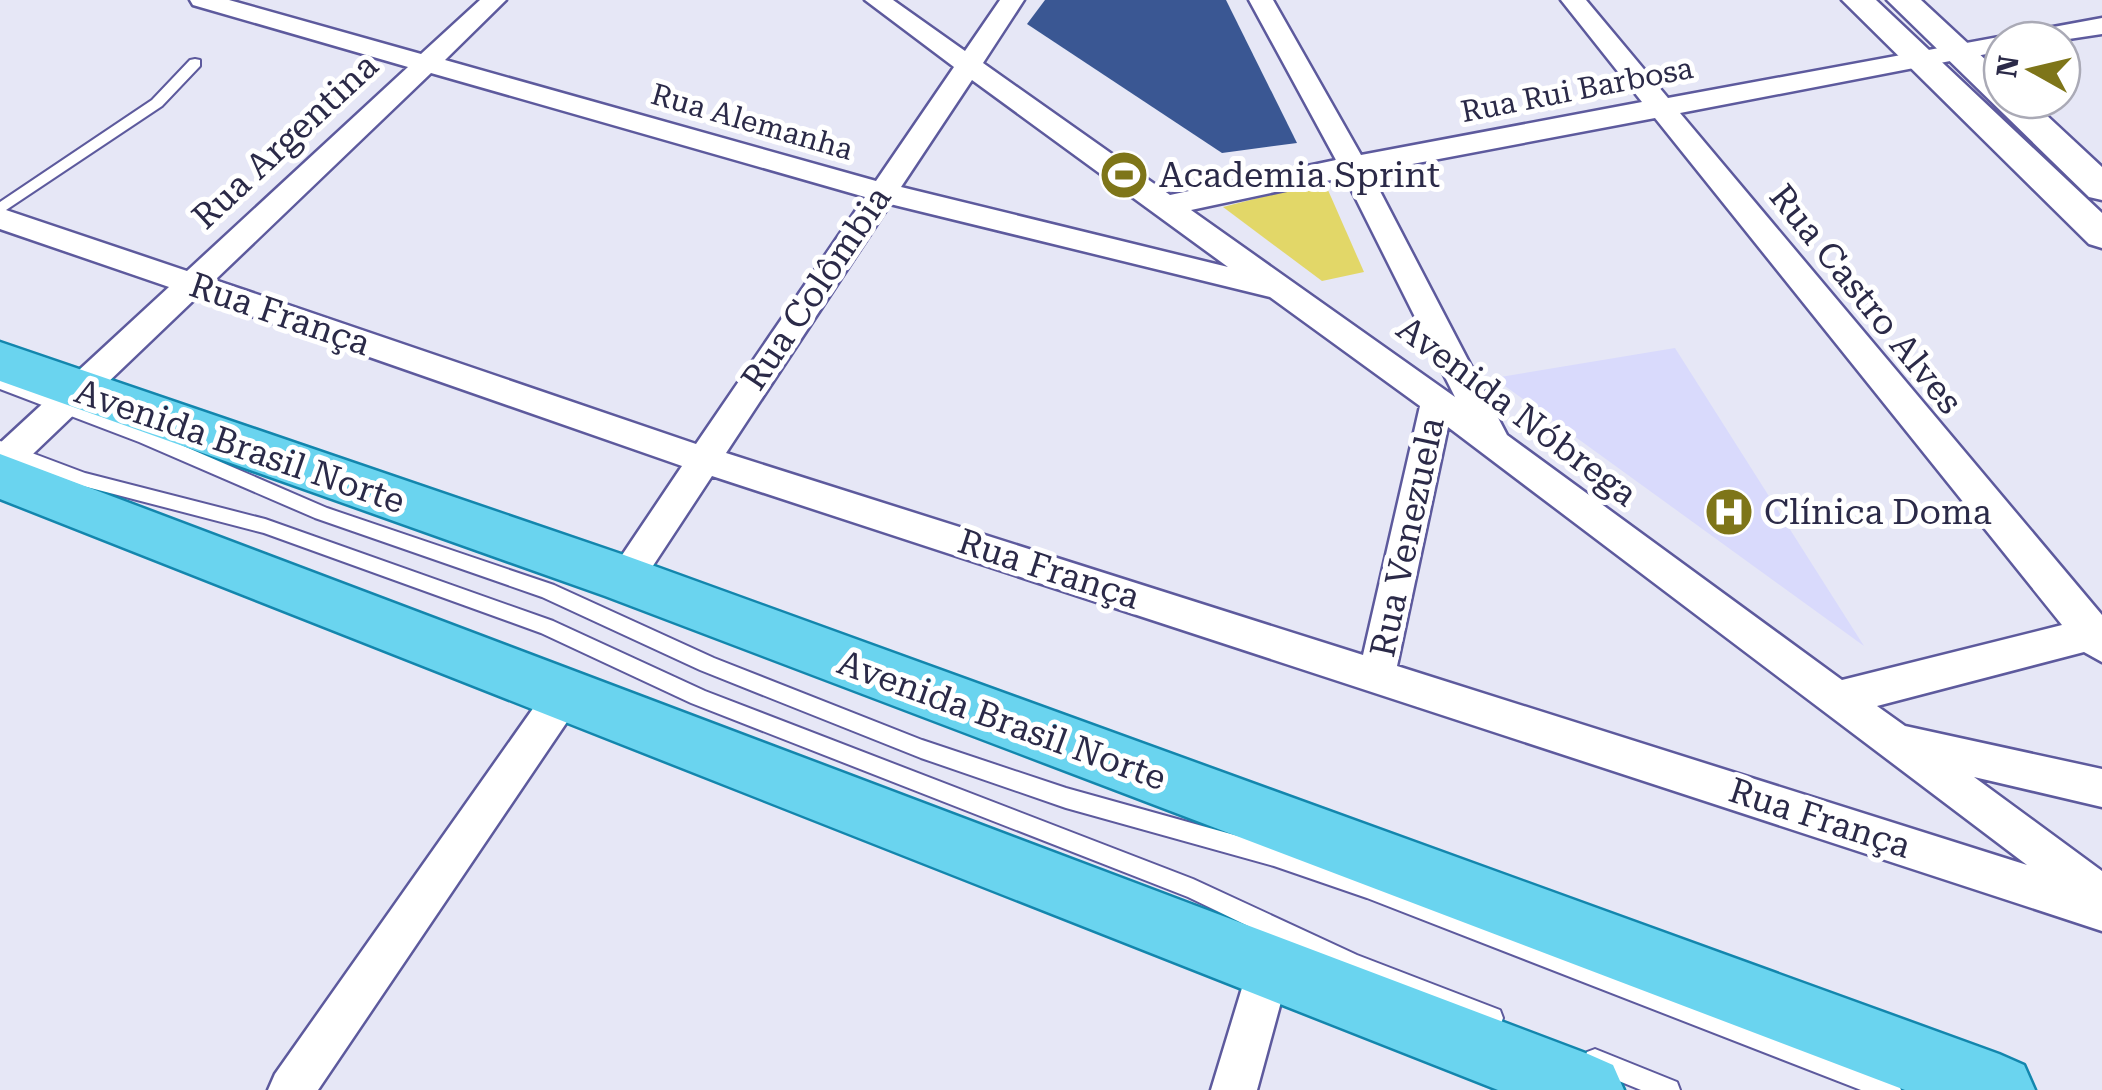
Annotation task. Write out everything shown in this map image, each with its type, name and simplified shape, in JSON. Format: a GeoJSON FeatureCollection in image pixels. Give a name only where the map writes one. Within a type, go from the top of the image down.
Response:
{"type":"FeatureCollection","features":[{"type":"Feature","properties":{"kind":"main road","name":"Avenida Brasil Norte"},"geometry":{"type":"LineString","coordinates":[[0,361],[70,398],[624,579],[1999,1090]]}},
{"type":"Feature","properties":{"kind":"main road"},"geometry":{"type":"LineString","coordinates":[[3,460],[564,695],[1270,966],[1585,1072]]}},
{"type":"Feature","properties":{"kind":"street","name":"Rua Alemanha"},"geometry":{"type":"LineString","coordinates":[[202,0],[880,192],[1288,292]]}},
{"type":"Feature","properties":{"kind":"street","name":"Rua Argentina"},"geometry":{"type":"LineString","coordinates":[[3,460],[494,0]]}},
{"type":"Feature","properties":{"kind":"street","name":"Avenida Nóbrega"},"geometry":{"type":"LineString","coordinates":[[877,0],[1288,292],[2102,896]]}},
{"type":"Feature","properties":{"kind":"street","name":"Rua Colômbia"},"geometry":{"type":"LineString","coordinates":[[624,579],[1012,0]]}},
{"type":"Feature","properties":{"kind":"street","name":"Rua Venezuela"},"geometry":{"type":"LineString","coordinates":[[1261,0],[1353,166],[1496,446]]}},
{"type":"Feature","properties":{"kind":"street","name":"Rua Castro Alves"},"geometry":{"type":"LineString","coordinates":[[1573,0],[2099,637]]}},
{"type":"Feature","properties":{"kind":"street"},"geometry":{"type":"LineString","coordinates":[[1858,0],[2102,235]]}},
{"type":"Feature","properties":{"kind":"street"},"geometry":{"type":"LineString","coordinates":[[1909,2],[1982,75]]}},
{"type":"Feature","properties":{"kind":"street","name":"Rua Rui Barbosa"},"geometry":{"type":"LineString","coordinates":[[1166,206],[1353,166],[1982,45]]}},
{"type":"Feature","properties":{"kind":"street"},"geometry":{"type":"LineString","coordinates":[[2030,120],[2102,188]]}},
{"type":"Feature","properties":{"kind":"street","name":"Rua França"},"geometry":{"type":"LineString","coordinates":[[0,218],[702,459],[2102,910]]}},
{"type":"Feature","properties":{"kind":"street","name":"Rua Venezuela"},"geometry":{"type":"LineString","coordinates":[[1377,674],[1437,401]]}},
{"type":"Feature","properties":{"kind":"street"},"geometry":{"type":"LineString","coordinates":[[1836,700],[2099,637]]}},
{"type":"Feature","properties":{"kind":"street"},"geometry":{"type":"LineString","coordinates":[[292,1090],[564,695]]}},
{"type":"Feature","properties":{"kind":"street"},"geometry":{"type":"LineString","coordinates":[[1895,740],[2102,788]]}},
{"type":"Feature","properties":{"kind":"street"},"geometry":{"type":"LineString","coordinates":[[1234,1090],[1270,966]]}},
{"type":"Feature","properties":{"kind":"lane"},"geometry":{"type":"LineString","coordinates":[[0,209],[157,103],[195,64]]}},
{"type":"Feature","properties":{"kind":"lane"},"geometry":{"type":"LineString","coordinates":[[0,383],[70,398],[320,512],[548,591],[707,664],[921,749],[1367,888],[1890,1090]]}},
{"type":"Feature","properties":{"kind":"lane"},"geometry":{"type":"LineString","coordinates":[[3,460],[265,526],[547,627],[698,697],[1159,876],[1352,964],[1512,1026]]}},
{"type":"Feature","properties":{"kind":"lane"},"geometry":{"type":"LineString","coordinates":[[1585,1072],[1669,1090]]}},
{"type":"Feature","properties":{"kind":"shaded area"},"geometry":{"type":"Polygon","coordinates":[[[1324,181],[1364,272],[1322,281],[1223,207],[1324,181]]]}},
{"type":"Feature","properties":{"kind":"shaded area","name":"Clínica Doma"},"geometry":{"type":"Polygon","coordinates":[[[1675,348],[1864,646],[1494,378],[1675,348]]]}},
{"type":"Feature","properties":{"kind":"building"},"geometry":{"type":"Polygon","coordinates":[[[1045,0],[1226,0],[1297,143],[1222,153],[1027,24],[1045,0]]]}},
{"type":"Feature","properties":{"kind":"place","name":"Academia Sprint"},"geometry":{"type":"Point","coordinates":[1124,175]}},
{"type":"Feature","properties":{"kind":"place","name":"Clínica Doma"},"geometry":{"type":"Point","coordinates":[1729,512]}}]}
